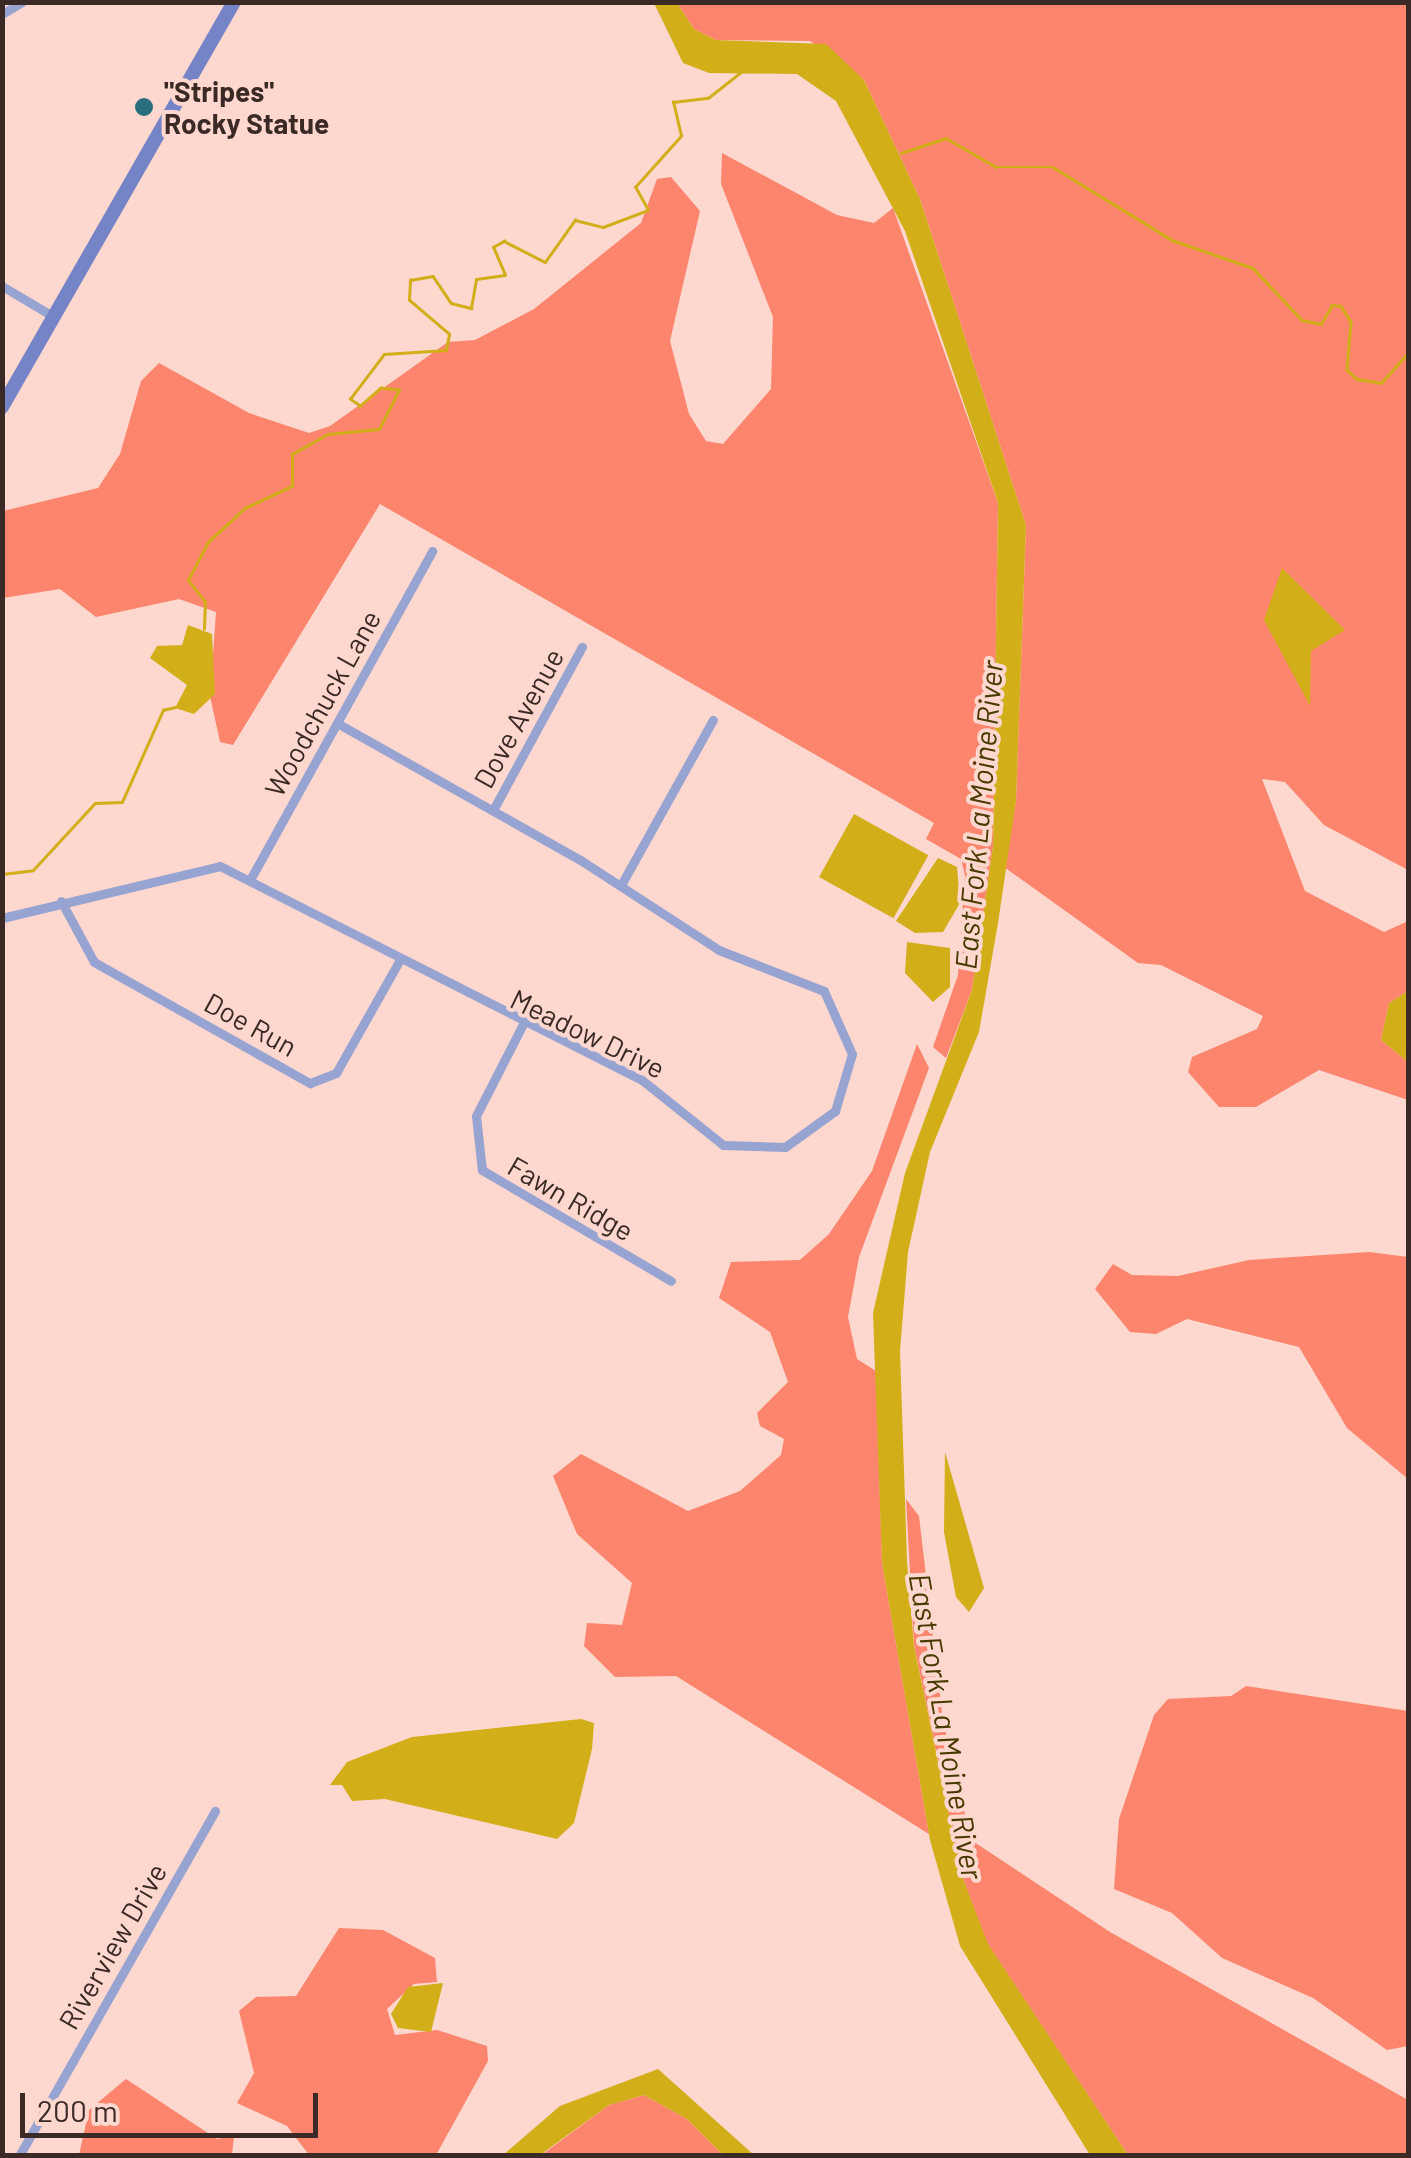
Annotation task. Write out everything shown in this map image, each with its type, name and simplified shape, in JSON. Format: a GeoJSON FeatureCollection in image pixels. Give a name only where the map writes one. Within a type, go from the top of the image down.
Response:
{"type":"FeatureCollection","features":[{"type":"Feature","properties":{"kind":"street"},"geometry":{"type":"LineString","coordinates":[[2,14],[22,2]]}},
{"type":"Feature","properties":{"kind":"street"},"geometry":{"type":"LineString","coordinates":[[2,407],[234,2]]}},
{"type":"Feature","properties":{"kind":"street"},"geometry":{"type":"LineString","coordinates":[[2,286],[54,316]]}},
{"type":"Feature","properties":{"kind":"street","name":"Woodchuck Lane"},"geometry":{"type":"LineString","coordinates":[[251,878],[432,550]]}},
{"type":"Feature","properties":{"kind":"street","name":"Dove Avenue"},"geometry":{"type":"LineString","coordinates":[[492,810],[582,647]]}},
{"type":"Feature","properties":{"kind":"street"},"geometry":{"type":"LineString","coordinates":[[621,886],[713,720]]}},
{"type":"Feature","properties":{"kind":"street","name":"Meadow Drive"},"geometry":{"type":"LineString","coordinates":[[2,918],[195,866],[251,878],[522,1026],[642,1080],[734,1148],[786,1147],[835,1111],[852,1054],[829,997],[792,972],[719,950],[621,886],[336,723]]}},
{"type":"Feature","properties":{"kind":"street","name":"Doe Run"},"geometry":{"type":"LineString","coordinates":[[61,901],[94,962],[310,1083],[336,1073],[399,961]]}},
{"type":"Feature","properties":{"kind":"street","name":"Fawn Ridge"},"geometry":{"type":"LineString","coordinates":[[522,1026],[476,1116],[479,1164],[505,1189],[671,1281]]}},
{"type":"Feature","properties":{"kind":"street","name":"Riverview Drive"},"geometry":{"type":"LineString","coordinates":[[19,2156],[215,1811]]}},
{"type":"Feature","properties":{"kind":"shaded area"},"geometry":{"type":"Polygon","coordinates":[[[654,3],[677,3],[694,29],[716,40],[826,44],[864,80],[920,199],[1026,525],[1016,801],[998,923],[979,1032],[930,1152],[908,1252],[900,1351],[907,1561],[914,1646],[962,1876],[988,1944],[1128,2155],[1090,2155],[960,1946],[930,1840],[882,1563],[873,1313],[905,1173],[972,990],[993,846],[998,503],[905,231],[836,101],[797,74],[709,73],[683,63],[654,3]]]}},
{"type":"Feature","properties":{"kind":"shaded area"},"geometry":{"type":"Polygon","coordinates":[[[677,3],[1408,3],[1408,870],[1324,825],[1285,782],[1262,779],[1305,891],[1384,932],[1408,921],[1408,991],[1389,1003],[1381,1040],[1408,1062],[1408,1100],[1319,1070],[1256,1107],[1219,1107],[1188,1072],[1192,1057],[1257,1029],[1263,1016],[1161,965],[1138,963],[1004,867],[1016,801],[1026,525],[920,199],[864,80],[810,41],[716,40],[694,29],[677,3]]]}},
{"type":"Feature","properties":{"kind":"shaded area"},"geometry":{"type":"Polygon","coordinates":[[[722,153],[837,215],[874,223],[893,208],[998,503],[993,846],[972,990],[946,1058],[933,1047],[958,975],[965,875],[961,859],[926,839],[934,823],[380,504],[233,745],[220,742],[210,696],[216,612],[179,599],[96,617],[60,589],[3,598],[3,511],[98,488],[120,454],[141,381],[159,363],[249,413],[309,433],[330,426],[448,342],[475,340],[534,309],[641,223],[657,179],[671,177],[700,211],[670,341],[689,414],[706,441],[723,444],[771,389],[773,317],[721,184],[722,153]]]}},
{"type":"Feature","properties":{"kind":"shaded area"},"geometry":{"type":"Polygon","coordinates":[[[1282,568],[1345,630],[1311,651],[1310,706],[1264,620],[1282,568]]]}},
{"type":"Feature","properties":{"kind":"shaded area"},"geometry":{"type":"Polygon","coordinates":[[[188,625],[212,634],[215,694],[194,714],[175,708],[187,685],[150,658],[157,646],[182,645],[188,625]]]}},
{"type":"Feature","properties":{"kind":"shaded area"},"geometry":{"type":"Polygon","coordinates":[[[854,814],[928,855],[893,918],[819,877],[854,814]]]}},
{"type":"Feature","properties":{"kind":"shaded area"},"geometry":{"type":"Polygon","coordinates":[[[938,858],[957,867],[960,903],[943,932],[915,933],[896,921],[938,858]]]}},
{"type":"Feature","properties":{"kind":"shaded area"},"geometry":{"type":"Polygon","coordinates":[[[907,942],[950,948],[950,987],[933,1002],[905,973],[907,942]]]}},
{"type":"Feature","properties":{"kind":"shaded area"},"geometry":{"type":"Polygon","coordinates":[[[1408,991],[1408,1062],[1381,1040],[1389,1003],[1408,991]]]}},
{"type":"Feature","properties":{"kind":"shaded area"},"geometry":{"type":"Polygon","coordinates":[[[917,1044],[929,1068],[859,1257],[848,1317],[857,1359],[876,1371],[882,1563],[929,1834],[676,1676],[615,1677],[584,1646],[587,1623],[622,1625],[632,1583],[577,1534],[553,1476],[581,1454],[688,1511],[740,1491],[781,1455],[784,1439],[760,1426],[757,1413],[788,1382],[770,1332],[719,1298],[731,1262],[800,1260],[829,1234],[872,1171],[917,1044]]]}},
{"type":"Feature","properties":{"kind":"shaded area"},"geometry":{"type":"Polygon","coordinates":[[[1369,1252],[1408,1257],[1408,1479],[1347,1428],[1299,1347],[1187,1319],[1156,1334],[1130,1332],[1095,1289],[1113,1264],[1132,1275],[1178,1276],[1249,1260],[1369,1252]]]}},
{"type":"Feature","properties":{"kind":"shaded area"},"geometry":{"type":"Polygon","coordinates":[[[945,1452],[984,1588],[969,1612],[956,1597],[944,1532],[945,1452]]]}},
{"type":"Feature","properties":{"kind":"shaded area"},"geometry":{"type":"Polygon","coordinates":[[[906,1499],[919,1516],[943,1721],[971,1840],[1110,1932],[1408,2100],[1408,2155],[1128,2155],[987,1943],[962,1876],[914,1645],[906,1499]]]}},
{"type":"Feature","properties":{"kind":"shaded area"},"geometry":{"type":"Polygon","coordinates":[[[1246,1686],[1408,1711],[1408,2046],[1387,2050],[1313,1998],[1222,1958],[1172,1913],[1114,1889],[1119,1819],[1154,1715],[1168,1699],[1231,1696],[1246,1686]]]}},
{"type":"Feature","properties":{"kind":"shaded area"},"geometry":{"type":"Polygon","coordinates":[[[581,1719],[594,1723],[592,1749],[574,1823],[557,1839],[385,1799],[352,1801],[342,1785],[330,1785],[347,1762],[412,1737],[581,1719]]]}},
{"type":"Feature","properties":{"kind":"shaded area"},"geometry":{"type":"Polygon","coordinates":[[[339,1928],[383,1930],[435,1958],[437,1982],[414,1984],[387,2009],[395,2035],[437,2030],[487,2046],[488,2061],[436,2155],[309,2155],[287,2126],[237,2103],[254,2073],[239,2011],[256,1997],[296,1996],[339,1928]]]}},
{"type":"Feature","properties":{"kind":"shaded area"},"geometry":{"type":"Polygon","coordinates":[[[443,1983],[431,2032],[398,2028],[391,2014],[408,1987],[443,1983]]]}},
{"type":"Feature","properties":{"kind":"shaded area"},"geometry":{"type":"Polygon","coordinates":[[[658,2069],[754,2155],[723,2155],[687,2119],[644,2095],[609,2105],[540,2155],[503,2155],[560,2106],[658,2069]]]}},
{"type":"Feature","properties":{"kind":"shaded area"},"geometry":{"type":"Polygon","coordinates":[[[126,2079],[217,2139],[234,2136],[232,2155],[79,2155],[89,2110],[126,2079]]]}},
{"type":"Feature","properties":{"kind":"shaded area"},"geometry":{"type":"Polygon","coordinates":[[[644,2095],[687,2119],[723,2155],[540,2156],[609,2105],[644,2095]]]}},
{"type":"Feature","properties":{"kind":"waterway"},"geometry":{"type":"LineString","coordinates":[[204,629],[205,602],[188,580],[208,542],[245,508],[292,486],[292,454],[328,434],[379,429],[399,390],[381,388],[360,406],[350,399],[384,354],[446,350],[449,334],[409,300],[410,280],[433,276],[451,303],[471,308],[476,279],[505,275],[493,247],[504,241],[545,262],[575,220],[603,227],[648,210],[635,187],[681,136],[673,102],[708,98],[741,72]]}},
{"type":"Feature","properties":{"kind":"waterway"},"geometry":{"type":"LineString","coordinates":[[901,153],[946,138],[996,167],[1053,167],[1172,240],[1253,268],[1302,320],[1321,324],[1332,305],[1341,306],[1351,322],[1347,370],[1357,379],[1381,383],[1408,353]]}},
{"type":"Feature","properties":{"kind":"waterway"},"geometry":{"type":"LineString","coordinates":[[2,874],[33,870],[95,803],[122,802],[163,710],[175,707]]}},
{"type":"Feature","properties":{"kind":"place","name":"\"Stripes\" Rocky Statue"},"geometry":{"type":"Point","coordinates":[144,107]}},
{"type":"Feature","properties":{"kind":"water label","name":"East Fork La Moine River"},"geometry":{"type":"Point","coordinates":[978,815]}},
{"type":"Feature","properties":{"kind":"water label","name":"East Fork La Moine River"},"geometry":{"type":"Point","coordinates":[947,1726]}}]}
